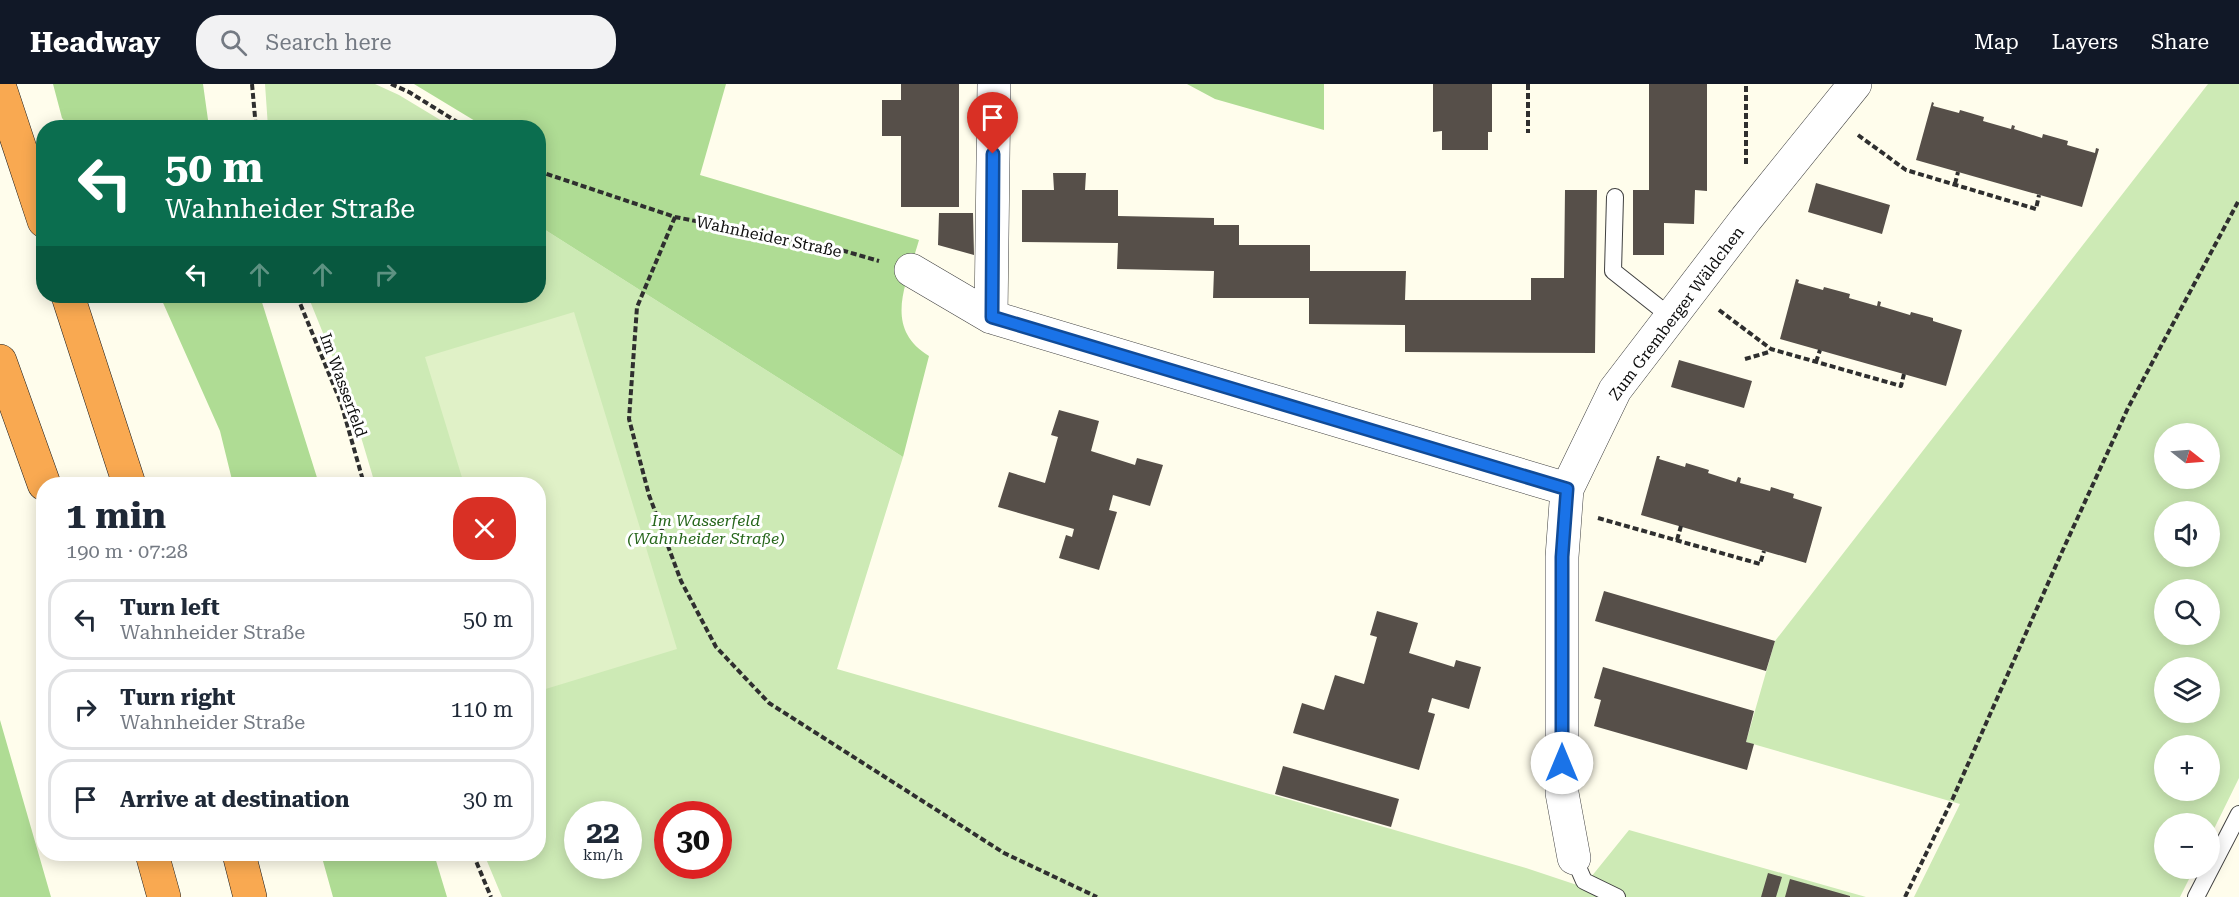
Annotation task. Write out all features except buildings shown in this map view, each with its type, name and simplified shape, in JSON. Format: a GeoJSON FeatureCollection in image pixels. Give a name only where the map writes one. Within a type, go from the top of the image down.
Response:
{"type":"FeatureCollection","features":[{"type":"Feature","properties":{"kind":"highway"},"geometry":{"type":"LineString","coordinates":[[0,88],[36,197]]}},
{"type":"Feature","properties":{"kind":"highway"},"geometry":{"type":"LineString","coordinates":[[70,303],[127,477]]}},
{"type":"Feature","properties":{"kind":"highway"},"geometry":{"type":"LineString","coordinates":[[0,361],[41,477]]}},
{"type":"Feature","properties":{"kind":"highway"},"geometry":{"type":"LineString","coordinates":[[154,861],[164,897]]}},
{"type":"Feature","properties":{"kind":"highway"},"geometry":{"type":"LineString","coordinates":[[241,861],[250,897]]}},
{"type":"Feature","properties":{"kind":"street"},"geometry":{"type":"LineString","coordinates":[[992,317],[994,84]]}},
{"type":"Feature","properties":{"kind":"street","name":"Zum Gremberger Wäldchen"},"geometry":{"type":"LineString","coordinates":[[1574,858],[1562,793],[1562,557],[1566,499],[1615,390],[1746,219],[1855,84]]}},
{"type":"Feature","properties":{"kind":"street"},"geometry":{"type":"LineString","coordinates":[[911,270],[992,317],[1566,499]]}},
{"type":"Feature","properties":{"kind":"lane"},"geometry":{"type":"LineString","coordinates":[[1615,197],[1613,271],[1671,317]]}},
{"type":"Feature","properties":{"kind":"lane"},"geometry":{"type":"LineString","coordinates":[[2196,897],[2239,814]]}},
{"type":"Feature","properties":{"kind":"lane"},"geometry":{"type":"LineString","coordinates":[[1574,858],[1584,881],[1617,897]]}},
{"type":"Feature","properties":{"kind":"path"},"geometry":{"type":"LineString","coordinates":[[252,84],[255,120]]}},
{"type":"Feature","properties":{"kind":"path"},"geometry":{"type":"LineString","coordinates":[[391,84],[409,92],[454,120]]}},
{"type":"Feature","properties":{"kind":"path"},"geometry":{"type":"LineString","coordinates":[[1528,84],[1528,133]]}},
{"type":"Feature","properties":{"kind":"path"},"geometry":{"type":"LineString","coordinates":[[1746,84],[1746,219]]}},
{"type":"Feature","properties":{"kind":"path"},"geometry":{"type":"LineString","coordinates":[[1830,115],[1906,170],[2036,208],[2039,195]]}},
{"type":"Feature","properties":{"kind":"path"},"geometry":{"type":"LineString","coordinates":[[1954,184],[1958,172]]}},
{"type":"Feature","properties":{"kind":"path","name":"Wahnheider Straße"},"geometry":{"type":"LineString","coordinates":[[546,174],[675,217],[834,248],[911,270]]}},
{"type":"Feature","properties":{"kind":"path"},"geometry":{"type":"LineString","coordinates":[[1905,897],[1953,798],[2128,408],[2239,200]]}},
{"type":"Feature","properties":{"kind":"path"},"geometry":{"type":"LineString","coordinates":[[675,217],[637,308],[629,419],[649,495],[681,581],[716,647],[770,703],[1004,853],[1097,897]]}},
{"type":"Feature","properties":{"kind":"path"},"geometry":{"type":"LineString","coordinates":[[1691,290],[1772,349],[1901,386],[1904,374]]}},
{"type":"Feature","properties":{"kind":"path","name":"Im Wasserfeld"},"geometry":{"type":"LineString","coordinates":[[300,303],[341,403],[362,477]]}},
{"type":"Feature","properties":{"kind":"path"},"geometry":{"type":"LineString","coordinates":[[1744,359],[1769,352],[1772,349]]}},
{"type":"Feature","properties":{"kind":"path"},"geometry":{"type":"LineString","coordinates":[[1816,362],[1820,350]]}},
{"type":"Feature","properties":{"kind":"path"},"geometry":{"type":"LineString","coordinates":[[1566,499],[1677,540],[1760,564],[1764,551]]}},
{"type":"Feature","properties":{"kind":"path"},"geometry":{"type":"LineString","coordinates":[[1677,540],[1681,526]]}},
{"type":"Feature","properties":{"kind":"path"},"geometry":{"type":"LineString","coordinates":[[476,861],[491,897]]}},
{"type":"Feature","properties":{"kind":"green space"},"geometry":{"type":"Polygon","coordinates":[[[53,84],[203,84],[208,120],[64,120],[53,84]]]}},
{"type":"Feature","properties":{"kind":"green space"},"geometry":{"type":"Polygon","coordinates":[[[265,84],[375,84],[399,95],[440,120],[268,120],[265,84]]]}},
{"type":"Feature","properties":{"kind":"green space"},"geometry":{"type":"Polygon","coordinates":[[[414,84],[726,84],[700,175],[919,240],[904,288],[902,318],[906,332],[915,344],[929,356],[903,457],[546,230],[546,120],[473,120],[414,84]]]}},
{"type":"Feature","properties":{"kind":"green space"},"geometry":{"type":"Polygon","coordinates":[[[1187,84],[1324,84],[1324,130],[1215,99],[1187,84]]]}},
{"type":"Feature","properties":{"kind":"green space"},"geometry":{"type":"Polygon","coordinates":[[[2208,84],[2239,84],[2239,778],[2220,817],[2220,813],[2154,813],[2154,879],[2189,879],[2180,897],[1914,897],[1960,804],[1746,742],[1775,641],[2208,84]]]}},
{"type":"Feature","properties":{"kind":"green space","name":"Im Wasserfeld (Wahnheider Straße)"},"geometry":{"type":"Polygon","coordinates":[[[546,230],[903,457],[837,669],[1526,868],[1583,887],[1629,830],[1866,897],[502,897],[487,861],[546,861],[546,477],[373,477],[350,400],[311,303],[546,303],[546,230]]]}},
{"type":"Feature","properties":{"kind":"green space"},"geometry":{"type":"Polygon","coordinates":[[[163,303],[262,303],[317,477],[231,477],[220,431],[163,303]]]}},
{"type":"Feature","properties":{"kind":"green space"},"geometry":{"type":"Polygon","coordinates":[[[574,312],[677,649],[546,689],[546,477],[462,477],[425,357],[574,312]]]}},
{"type":"Feature","properties":{"kind":"green space"},"geometry":{"type":"Polygon","coordinates":[[[0,720],[36,845],[36,861],[41,861],[51,897],[0,897],[0,720]]]}},
{"type":"Feature","properties":{"kind":"green space"},"geometry":{"type":"Polygon","coordinates":[[[323,861],[436,861],[447,897],[333,897],[323,861]]]}},
{"type":"Feature","properties":{"kind":"route"},"geometry":{"type":"LineString","coordinates":[[993,154],[992,317],[1567,489],[1562,557],[1562,763]]}}]}
